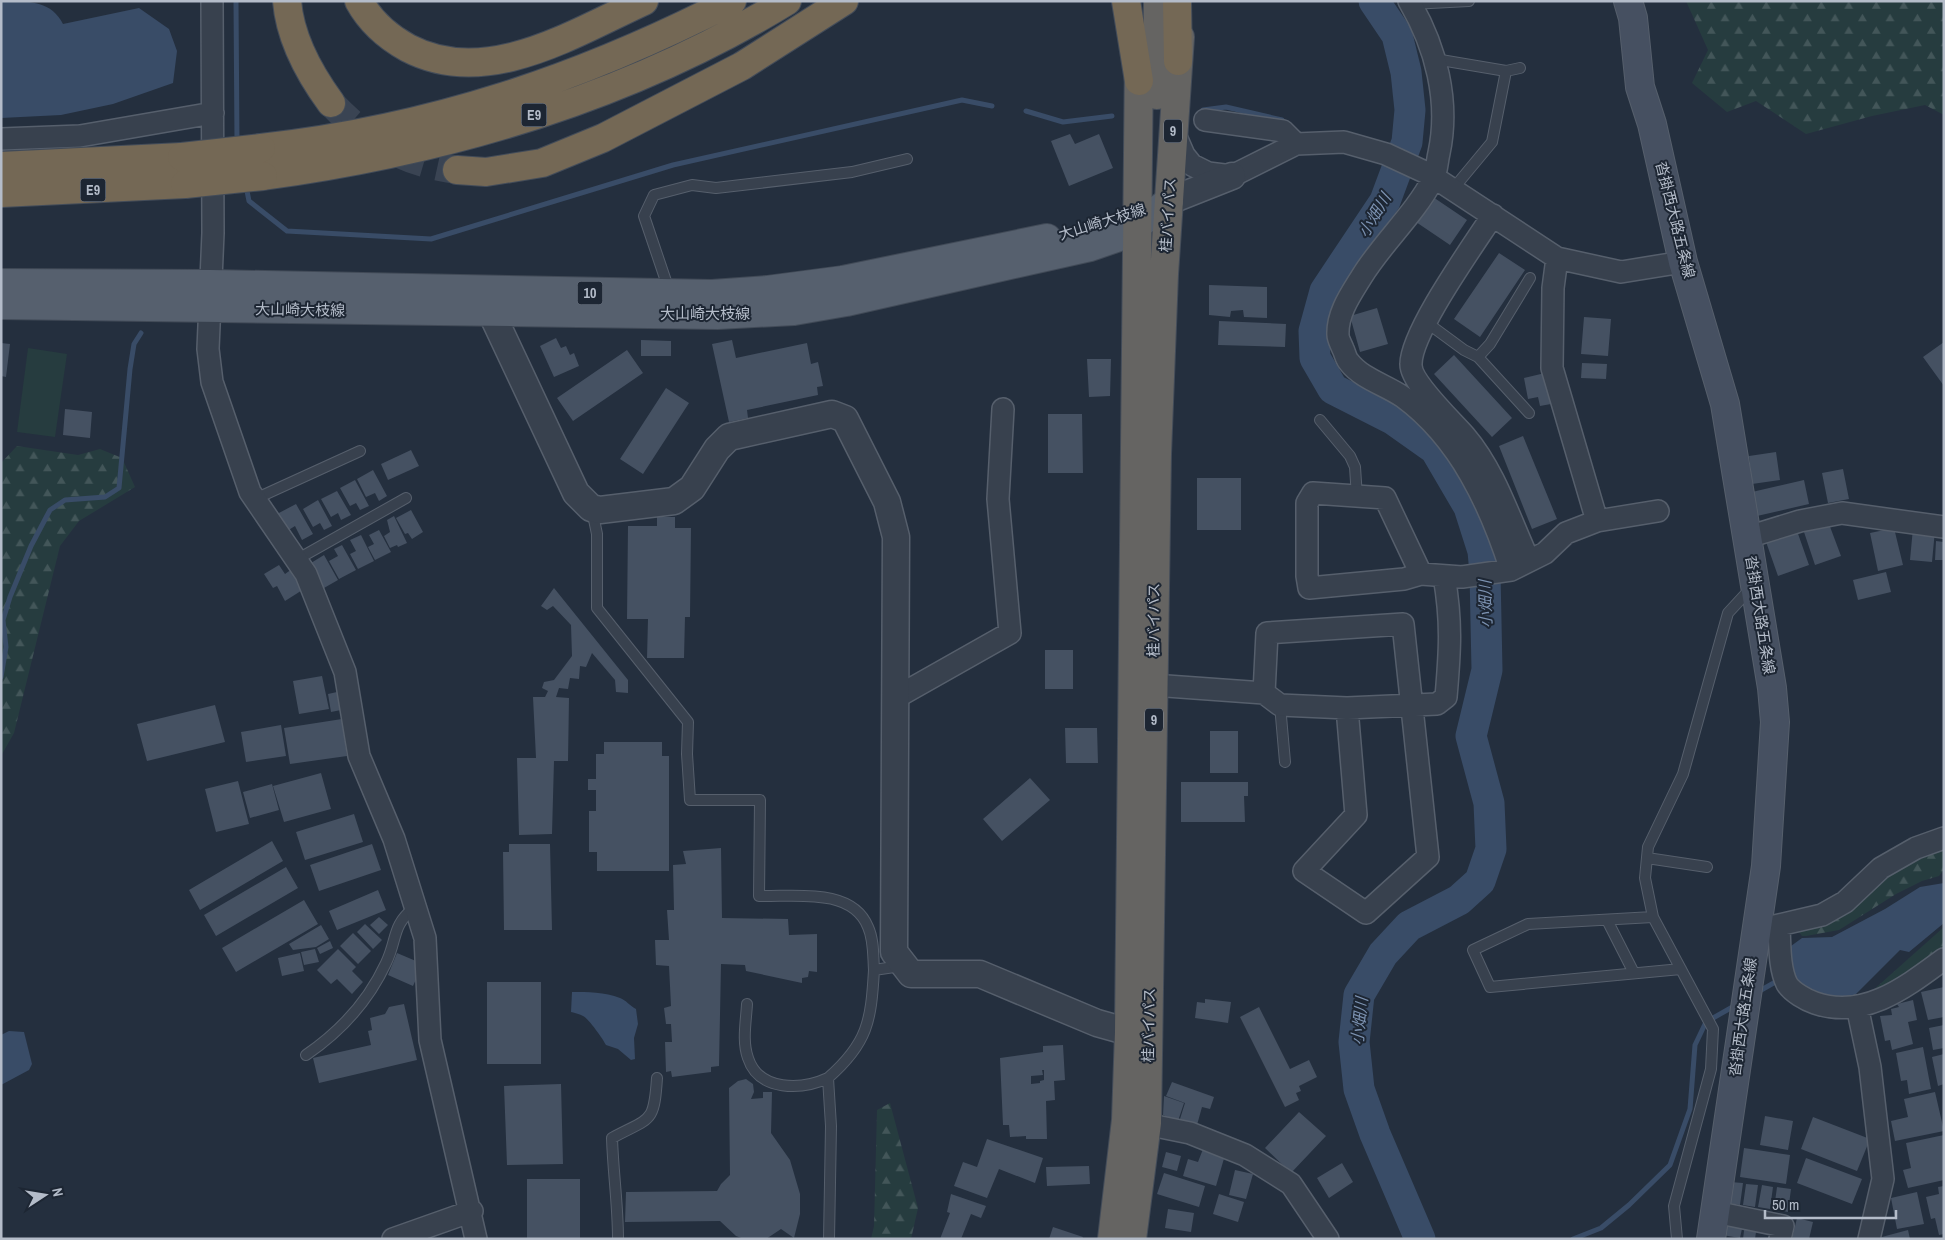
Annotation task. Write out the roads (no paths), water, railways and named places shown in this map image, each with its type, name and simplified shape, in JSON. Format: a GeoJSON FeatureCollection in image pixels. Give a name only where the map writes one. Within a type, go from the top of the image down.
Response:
{"type":"FeatureCollection","features":[{"type":"Feature","properties":{"kind":"highway"},"geometry":{"type":"LineString","coordinates":[[287,1],[294,33],[304,59],[316,82],[331,103]]}},
{"type":"Feature","properties":{"kind":"highway"},"geometry":{"type":"LineString","coordinates":[[359,1],[379,28],[398,42],[420,54],[444,61],[468,64],[492,62],[542,47],[644,1]]}},
{"type":"Feature","properties":{"kind":"highway","name":"E9"},"geometry":{"type":"LineString","coordinates":[[1,166],[182,157],[329,140],[470,108],[616,57],[732,1]]}},
{"type":"Feature","properties":{"kind":"highway","name":"E9"},"geometry":{"type":"LineString","coordinates":[[1,193],[185,184],[263,176],[334,166],[476,134],[628,82],[704,47],[787,1]]}},
{"type":"Feature","properties":{"kind":"highway"},"geometry":{"type":"LineString","coordinates":[[457,170],[486,172],[542,163],[603,138],[742,66],[844,1]]}},
{"type":"Feature","properties":{"kind":"highway"},"geometry":{"type":"LineString","coordinates":[[1126,1],[1139,81]]}},
{"type":"Feature","properties":{"kind":"highway","name":"桂バイパス"},"geometry":{"type":"LineString","coordinates":[[1138,1],[1139,81],[1148,212],[1157,454],[1144,684]]}},
{"type":"Feature","properties":{"kind":"highway"},"geometry":{"type":"LineString","coordinates":[[1158,1],[1168,60]]}},
{"type":"Feature","properties":{"kind":"highway"},"geometry":{"type":"LineString","coordinates":[[1168,60],[1170,1]]}},
{"type":"Feature","properties":{"kind":"highway"},"geometry":{"type":"LineString","coordinates":[[1148,212],[1177,1]]}},
{"type":"Feature","properties":{"kind":"highway","name":"桂バイパス"},"geometry":{"type":"LineString","coordinates":[[1132,1239],[1139,1032],[1148,212],[1174,131],[1168,60],[1184,1]]}},
{"type":"Feature","properties":{"kind":"highway","name":"桂バイパス"},"geometry":{"type":"LineString","coordinates":[[1112,1239],[1136,1122]]}},
{"type":"Feature","properties":{"kind":"main road","name":"沓掛西大路五条線"},"geometry":{"type":"LineString","coordinates":[[1628,1],[1632,18],[1640,87],[1652,124],[1683,262],[1725,404],[1772,688],[1775,722],[1766,866],[1768,928],[1713,1226]]}},
{"type":"Feature","properties":{"kind":"main road","name":"大山崎大枝線"},"geometry":{"type":"LineString","coordinates":[[491,302],[670,294],[712,294],[758,291],[843,280],[1086,230],[1148,212]]}},
{"type":"Feature","properties":{"kind":"main road","name":"大山崎大枝線"},"geometry":{"type":"LineString","coordinates":[[1,283],[211,296],[491,302],[717,315],[794,312],[1090,247],[1125,235],[1148,212]]}},
{"type":"Feature","properties":{"kind":"main road","name":"大山崎大枝線"},"geometry":{"type":"LineString","coordinates":[[1,305],[211,296]]}},
{"type":"Feature","properties":{"kind":"street"},"geometry":{"type":"LineString","coordinates":[[212,1],[211,296],[208,349],[212,382],[224,422],[250,492],[306,574],[346,672],[359,756],[394,839],[425,938],[430,1040],[472,1211],[476,1239]]}},
{"type":"Feature","properties":{"kind":"street"},"geometry":{"type":"LineString","coordinates":[[1410,3],[1435,59],[1442,87],[1444,112],[1441,142],[1431,176],[1401,225],[1376,252],[1341,311],[1338,336],[1349,362],[1377,383],[1403,397],[1456,450],[1479,490],[1514,568]]}},
{"type":"Feature","properties":{"kind":"street"},"geometry":{"type":"LineString","coordinates":[[1,139],[80,136],[213,113]]}},
{"type":"Feature","properties":{"kind":"street"},"geometry":{"type":"LineString","coordinates":[[1205,120],[1283,131],[1296,144]]}},
{"type":"Feature","properties":{"kind":"street"},"geometry":{"type":"LineString","coordinates":[[1174,131],[1184,155],[1192,165],[1208,173],[1232,176]]}},
{"type":"Feature","properties":{"kind":"street"},"geometry":{"type":"LineString","coordinates":[[1148,212],[1232,176],[1296,144],[1344,142],[1386,154],[1431,176],[1557,258],[1621,272],[1683,262]]}},
{"type":"Feature","properties":{"kind":"street"},"geometry":{"type":"LineString","coordinates":[[1492,215],[1426,322],[1412,349],[1410,367],[1417,381],[1472,444],[1489,474],[1514,568]]}},
{"type":"Feature","properties":{"kind":"street"},"geometry":{"type":"LineString","coordinates":[[1557,258],[1553,288],[1552,368],[1596,521]]}},
{"type":"Feature","properties":{"kind":"street"},"geometry":{"type":"LineString","coordinates":[[491,302],[576,494],[591,508],[608,510],[674,502],[692,488],[717,449],[729,437],[832,414],[845,419],[887,502],[896,537],[894,952],[910,974],[980,974],[1097,1024],[1139,1032]]}},
{"type":"Feature","properties":{"kind":"street"},"geometry":{"type":"LineString","coordinates":[[895,698],[1010,633],[998,498],[1003,409]]}},
{"type":"Feature","properties":{"kind":"street"},"geometry":{"type":"LineString","coordinates":[[1421,574],[1385,498],[1313,493],[1307,503],[1307,576],[1309,588],[1404,579],[1421,574],[1453,576],[1514,568],[1545,552],[1566,533],[1596,521],[1658,511]]}},
{"type":"Feature","properties":{"kind":"street"},"geometry":{"type":"LineString","coordinates":[[1748,537],[1800,521],[1842,513],[1944,527]]}},
{"type":"Feature","properties":{"kind":"street"},"geometry":{"type":"LineString","coordinates":[[1144,684],[1346,708],[1437,704],[1446,697],[1451,642],[1453,576]]}},
{"type":"Feature","properties":{"kind":"street"},"geometry":{"type":"LineString","coordinates":[[1272,699],[1267,633],[1403,624],[1428,857],[1366,913],[1304,871],[1356,814],[1346,708]]}},
{"type":"Feature","properties":{"kind":"street"},"geometry":{"type":"LineString","coordinates":[[1944,838],[1916,848],[1881,868],[1845,902],[1822,915],[1768,928],[1781,954],[1788,984],[1806,1000],[1823,1006],[1838,1008],[1857,1006],[1883,999],[1902,990],[1944,960]]}},
{"type":"Feature","properties":{"kind":"street"},"geometry":{"type":"LineString","coordinates":[[1857,1006],[1870,1066],[1883,1180],[1869,1239]]}},
{"type":"Feature","properties":{"kind":"street"},"geometry":{"type":"LineString","coordinates":[[1136,1122],[1190,1133],[1245,1155],[1291,1184],[1325,1238]]}},
{"type":"Feature","properties":{"kind":"street"},"geometry":{"type":"LineString","coordinates":[[394,1239],[472,1211]]}},
{"type":"Feature","properties":{"kind":"street"},"geometry":{"type":"LineString","coordinates":[[1713,1226],[1783,1226],[1780,1239]]}},
{"type":"Feature","properties":{"kind":"lane"},"geometry":{"type":"LineString","coordinates":[[1410,3],[1469,1]]}},
{"type":"Feature","properties":{"kind":"lane"},"geometry":{"type":"LineString","coordinates":[[1435,59],[1506,71],[1520,68]]}},
{"type":"Feature","properties":{"kind":"lane"},"geometry":{"type":"LineString","coordinates":[[1453,189],[1492,142],[1506,71]]}},
{"type":"Feature","properties":{"kind":"lane"},"geometry":{"type":"LineString","coordinates":[[670,294],[644,216],[654,195],[692,185],[716,188],[852,172],[907,159]]}},
{"type":"Feature","properties":{"kind":"lane"},"geometry":{"type":"LineString","coordinates":[[1478,357],[1490,344],[1530,278]]}},
{"type":"Feature","properties":{"kind":"lane"},"geometry":{"type":"LineString","coordinates":[[1426,322],[1464,350],[1478,357],[1529,413]]}},
{"type":"Feature","properties":{"kind":"lane"},"geometry":{"type":"LineString","coordinates":[[1320,420],[1350,456],[1355,467],[1357,497]]}},
{"type":"Feature","properties":{"kind":"lane"},"geometry":{"type":"LineString","coordinates":[[255,499],[360,451]]}},
{"type":"Feature","properties":{"kind":"lane"},"geometry":{"type":"LineString","coordinates":[[296,560],[406,498]]}},
{"type":"Feature","properties":{"kind":"lane"},"geometry":{"type":"LineString","coordinates":[[591,508],[597,534],[597,608],[688,722],[687,754],[690,800],[760,800],[759,896],[804,897],[844,901],[863,917],[869,928],[874,970],[872,1002],[864,1036],[853,1053],[828,1078],[808,1086],[785,1086],[774,1084],[756,1072],[748,1060],[745,1047],[747,1004]]}},
{"type":"Feature","properties":{"kind":"lane"},"geometry":{"type":"LineString","coordinates":[[1677,1239],[1674,1206],[1712,1069],[1713,1029],[1653,917],[1645,878],[1648,847],[1683,774],[1728,613],[1754,585]]}},
{"type":"Feature","properties":{"kind":"lane"},"geometry":{"type":"LineString","coordinates":[[1272,699],[1284,762]]}},
{"type":"Feature","properties":{"kind":"lane"},"geometry":{"type":"LineString","coordinates":[[1647,858],[1707,867]]}},
{"type":"Feature","properties":{"kind":"lane"},"geometry":{"type":"LineString","coordinates":[[306,1055],[348,1021],[369,995],[387,962],[394,934],[402,917],[416,906]]}},
{"type":"Feature","properties":{"kind":"lane"},"geometry":{"type":"LineString","coordinates":[[1653,917],[1528,924],[1473,950],[1490,987],[1681,969]]}},
{"type":"Feature","properties":{"kind":"lane"},"geometry":{"type":"LineString","coordinates":[[1607,920],[1634,973]]}},
{"type":"Feature","properties":{"kind":"lane"},"geometry":{"type":"LineString","coordinates":[[874,970],[905,966]]}},
{"type":"Feature","properties":{"kind":"lane"},"geometry":{"type":"LineString","coordinates":[[618,1239],[617,1195],[614,1182],[612,1138],[652,1116],[656,1107],[657,1078]]}},
{"type":"Feature","properties":{"kind":"lane"},"geometry":{"type":"LineString","coordinates":[[828,1078],[831,1126],[829,1239]]}},
{"type":"Feature","properties":{"kind":"water"},"geometry":{"type":"Polygon","coordinates":[[[1,1],[29,2],[45,6],[58,16],[63,24],[139,8],[169,29],[177,51],[173,83],[113,104],[61,115],[1,118],[1,1]]]}},
{"type":"Feature","properties":{"kind":"water"},"geometry":{"type":"Polygon","coordinates":[[[1944,883],[1944,923],[1909,952],[1900,950],[1853,997],[1819,995],[1804,988],[1798,981],[1787,958],[1791,946],[1802,938],[1832,937],[1885,909],[1920,887],[1944,883]]]}},
{"type":"Feature","properties":{"kind":"water"},"geometry":{"type":"Polygon","coordinates":[[[572,992],[614,996],[636,1009],[638,1024],[634,1038],[635,1059],[631,1060],[618,1049],[606,1045],[586,1018],[571,1012],[572,992]]]}},
{"type":"Feature","properties":{"kind":"water"},"geometry":{"type":"Polygon","coordinates":[[[9,1031],[24,1032],[32,1064],[29,1070],[1,1085],[1,1035],[9,1031]]]}},
{"type":"Feature","properties":{"kind":"waterway"},"geometry":{"type":"LineString","coordinates":[[236,1],[237,143]]}},
{"type":"Feature","properties":{"kind":"waterway","name":"小畑川"},"geometry":{"type":"LineString","coordinates":[[1374,1],[1397,35],[1406,72],[1410,110],[1407,142],[1385,201],[1325,291],[1314,331],[1315,358],[1333,389],[1394,420],[1435,449],[1469,507],[1483,551],[1485,573],[1487,670],[1471,736],[1489,803],[1491,849],[1480,881],[1459,900],[1409,926],[1383,954],[1359,995],[1354,1042],[1359,1089],[1375,1134],[1420,1239]]}},
{"type":"Feature","properties":{"kind":"waterway"},"geometry":{"type":"LineString","coordinates":[[246,186],[249,201],[287,231],[431,239],[673,165],[962,100],[992,106]]}},
{"type":"Feature","properties":{"kind":"waterway"},"geometry":{"type":"LineString","coordinates":[[1203,110],[1226,107],[1282,120]]}},
{"type":"Feature","properties":{"kind":"waterway"},"geometry":{"type":"LineString","coordinates":[[1026,111],[1063,122],[1112,116]]}},
{"type":"Feature","properties":{"kind":"waterway"},"geometry":{"type":"LineString","coordinates":[[1,677],[6,647],[3,620],[10,597],[31,546],[50,510],[65,500],[105,497],[119,488],[130,369],[134,344],[141,333]]}},
{"type":"Feature","properties":{"kind":"waterway"},"geometry":{"type":"LineString","coordinates":[[1756,993],[1779,980]]}},
{"type":"Feature","properties":{"kind":"waterway"},"geometry":{"type":"LineString","coordinates":[[1573,1239],[1601,1228],[1629,1205],[1670,1165],[1690,1109],[1695,1045],[1706,1022],[1736,1005]]}},
{"type":"Feature","properties":{"kind":"tunnel"},"geometry":{"type":"LineString","coordinates":[[331,103],[359,129],[388,148],[420,162],[457,170]]}}]}
